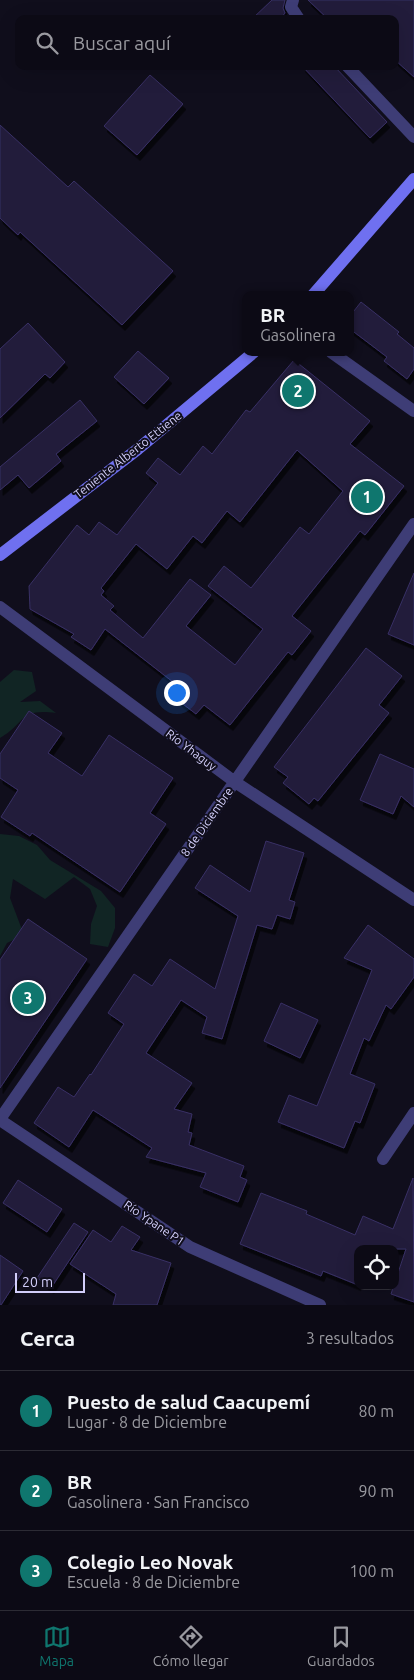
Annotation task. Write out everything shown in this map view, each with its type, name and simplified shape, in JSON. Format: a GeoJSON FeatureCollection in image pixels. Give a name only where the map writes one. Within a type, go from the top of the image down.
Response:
{"type":"FeatureCollection","features":[{"type":"Feature","properties":{"kind":"main road"},"geometry":{"type":"LineString","coordinates":[[317,291],[414,179]]}},
{"type":"Feature","properties":{"kind":"main road","name":"Teniente Alberto Ettiene"},"geometry":{"type":"LineString","coordinates":[[0,555],[138,449],[249,356]]}},
{"type":"Feature","properties":{"kind":"street"},"geometry":{"type":"LineString","coordinates":[[293,0],[291,8],[296,15]]}},
{"type":"Feature","properties":{"kind":"street"},"geometry":{"type":"LineString","coordinates":[[351,70],[414,137]]}},
{"type":"Feature","properties":{"kind":"street"},"geometry":{"type":"LineString","coordinates":[[337,356],[414,411]]}},
{"type":"Feature","properties":{"kind":"street","name":"8 de Diciembre"},"geometry":{"type":"LineString","coordinates":[[0,1119],[414,524]]}},
{"type":"Feature","properties":{"kind":"street","name":"Río Yhaguy"},"geometry":{"type":"LineString","coordinates":[[0,606],[235,782],[414,900]]}},
{"type":"Feature","properties":{"kind":"street"},"geometry":{"type":"LineString","coordinates":[[383,1158],[414,1114]]}},
{"type":"Feature","properties":{"kind":"street","name":"Río Ypane P1"},"geometry":{"type":"LineString","coordinates":[[0,1119],[190,1247],[320,1305]]}},
{"type":"Feature","properties":{"kind":"green space"},"geometry":{"type":"Polygon","coordinates":[[[14,670],[32,672],[36,691],[20,702],[40,701],[56,713],[44,712],[29,715],[0,738],[0,682],[14,670]]]}},
{"type":"Feature","properties":{"kind":"green space"},"geometry":{"type":"Polygon","coordinates":[[[0,834],[19,836],[37,845],[50,860],[101,891],[115,908],[115,928],[108,947],[90,944],[91,924],[97,906],[90,889],[74,877],[45,899],[13,879],[10,898],[24,935],[7,943],[0,956],[0,834]]]}},
{"type":"Feature","properties":{"kind":"building"},"geometry":{"type":"Polygon","coordinates":[[[272,0],[285,0],[283,15],[256,15],[272,0]]]}},
{"type":"Feature","properties":{"kind":"building"},"geometry":{"type":"Polygon","coordinates":[[[308,0],[414,0],[414,77],[399,64],[399,15],[324,15],[308,0]]]}},
{"type":"Feature","properties":{"kind":"building"},"geometry":{"type":"Polygon","coordinates":[[[306,70],[338,70],[387,122],[370,138],[306,70]]]}},
{"type":"Feature","properties":{"kind":"building"},"geometry":{"type":"Polygon","coordinates":[[[150,75],[183,104],[137,155],[104,126],[150,75]]]}},
{"type":"Feature","properties":{"kind":"building"},"geometry":{"type":"Polygon","coordinates":[[[0,125],[68,187],[74,181],[173,271],[122,325],[20,232],[18,235],[0,218],[0,125]]]}},
{"type":"Feature","properties":{"kind":"building"},"geometry":{"type":"Polygon","coordinates":[[[361,302],[399,332],[397,334],[414,348],[414,369],[407,379],[384,361],[387,357],[354,332],[354,311],[361,302]]]}},
{"type":"Feature","properties":{"kind":"building"},"geometry":{"type":"Polygon","coordinates":[[[28,323],[65,362],[50,378],[45,374],[0,418],[0,349],[28,323]]]}},
{"type":"Feature","properties":{"kind":"building"},"geometry":{"type":"Polygon","coordinates":[[[138,351],[169,378],[144,404],[114,377],[138,351]]]}},
{"type":"Feature","properties":{"kind":"building"},"geometry":{"type":"Polygon","coordinates":[[[294,360],[370,421],[350,444],[404,486],[365,535],[360,531],[292,616],[311,631],[292,655],[288,652],[230,725],[204,705],[196,714],[166,691],[173,682],[105,629],[91,650],[71,637],[74,634],[30,609],[29,586],[77,525],[89,535],[99,522],[117,535],[158,483],[146,473],[158,458],[180,475],[203,446],[212,454],[246,410],[250,412],[294,360]],[[297,450],[240,522],[227,511],[202,543],[193,536],[167,569],[136,544],[101,588],[104,591],[101,595],[114,606],[110,610],[143,638],[190,579],[211,595],[186,626],[235,665],[263,629],[208,586],[224,566],[251,588],[300,527],[309,534],[343,491],[297,450]]]}},
{"type":"Feature","properties":{"kind":"building"},"geometry":{"type":"Polygon","coordinates":[[[80,400],[97,421],[56,454],[61,461],[29,488],[18,475],[0,490],[0,467],[80,400]]]}},
{"type":"Feature","properties":{"kind":"building"},"geometry":{"type":"Polygon","coordinates":[[[414,573],[414,645],[388,634],[414,573]]]}},
{"type":"Feature","properties":{"kind":"building"},"geometry":{"type":"Polygon","coordinates":[[[366,648],[402,676],[379,705],[389,713],[318,801],[314,798],[309,804],[283,783],[288,777],[274,767],[366,648]]]}},
{"type":"Feature","properties":{"kind":"building"},"geometry":{"type":"Polygon","coordinates":[[[29,711],[62,733],[48,753],[82,776],[109,735],[173,778],[150,813],[166,824],[120,892],[32,833],[30,836],[1,817],[18,790],[0,778],[0,754],[29,711]]]}},
{"type":"Feature","properties":{"kind":"building"},"geometry":{"type":"Polygon","coordinates":[[[380,754],[414,769],[414,807],[401,796],[393,814],[360,800],[380,754]]]}},
{"type":"Feature","properties":{"kind":"building"},"geometry":{"type":"Polygon","coordinates":[[[266,841],[304,853],[289,900],[295,902],[290,919],[277,915],[272,929],[257,925],[222,1039],[202,1033],[207,1017],[181,1000],[146,1053],[192,1083],[174,1109],[192,1114],[188,1132],[192,1133],[189,1145],[244,1166],[240,1177],[247,1180],[238,1202],[200,1187],[206,1173],[146,1157],[152,1148],[93,1110],[69,1147],[34,1123],[58,1087],[74,1097],[91,1075],[124,1024],[108,1013],[134,974],[152,986],[170,959],[215,989],[238,916],[195,888],[210,865],[250,892],[266,841]]]}},
{"type":"Feature","properties":{"kind":"building"},"geometry":{"type":"Polygon","coordinates":[[[28,919],[87,959],[0,1088],[0,960],[28,919]]]}},
{"type":"Feature","properties":{"kind":"building"},"geometry":{"type":"Polygon","coordinates":[[[368,925],[414,959],[414,977],[391,1009],[386,1005],[369,1041],[364,1038],[350,1074],[375,1084],[360,1123],[355,1121],[344,1148],[278,1122],[289,1095],[317,1106],[372,970],[344,958],[368,925]]]}},
{"type":"Feature","properties":{"kind":"building"},"geometry":{"type":"Polygon","coordinates":[[[281,1003],[318,1020],[300,1058],[264,1041],[281,1003]]]}},
{"type":"Feature","properties":{"kind":"building"},"geometry":{"type":"Polygon","coordinates":[[[413,1178],[414,1302],[391,1294],[392,1290],[399,1290],[399,1270],[406,1249],[399,1249],[399,1245],[354,1245],[354,1283],[323,1271],[321,1276],[240,1244],[261,1193],[307,1211],[306,1214],[355,1235],[363,1216],[393,1229],[413,1178]]]}},
{"type":"Feature","properties":{"kind":"building"},"geometry":{"type":"Polygon","coordinates":[[[18,1180],[62,1209],[47,1232],[3,1203],[18,1180]]]}},
{"type":"Feature","properties":{"kind":"building"},"geometry":{"type":"Polygon","coordinates":[[[74,1223],[88,1232],[51,1288],[37,1278],[74,1223]]]}},
{"type":"Feature","properties":{"kind":"building"},"geometry":{"type":"Polygon","coordinates":[[[122,1226],[140,1237],[131,1250],[171,1263],[157,1305],[113,1305],[116,1294],[70,1264],[93,1230],[111,1242],[122,1226]]]}},
{"type":"Feature","properties":{"kind":"building"},"geometry":{"type":"Polygon","coordinates":[[[0,1255],[23,1271],[1,1305],[0,1305],[0,1255]]]}},
{"type":"Feature","properties":{"kind":"place","name":"BR"},"geometry":{"type":"Point","coordinates":[298,391]}},
{"type":"Feature","properties":{"kind":"place","name":"Puesto de salud Caacupemí"},"geometry":{"type":"Point","coordinates":[367,497]}},
{"type":"Feature","properties":{"kind":"place","name":"Colegio Leo Novak"},"geometry":{"type":"Point","coordinates":[28,998]}}]}
